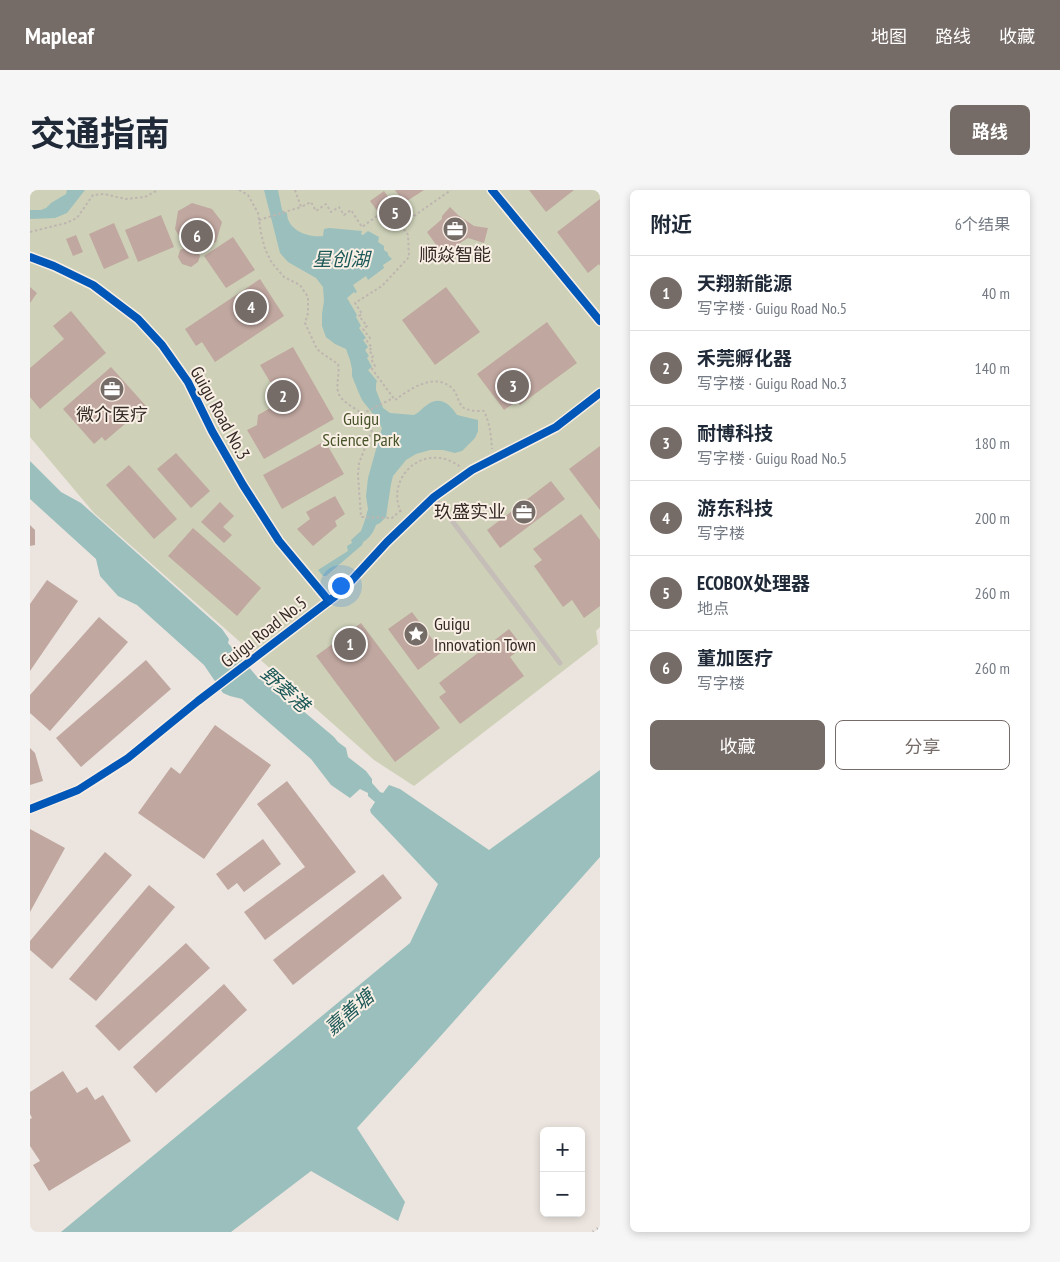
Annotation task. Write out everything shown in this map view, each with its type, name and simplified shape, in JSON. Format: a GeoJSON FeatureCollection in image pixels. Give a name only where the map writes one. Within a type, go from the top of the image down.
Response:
{"type":"FeatureCollection","features":[{"type":"Feature","properties":{"kind":"street"},"geometry":{"type":"LineString","coordinates":[[492,190],[600,321]]}},
{"type":"Feature","properties":{"kind":"street","name":"Guigu Road No.3"},"geometry":{"type":"LineString","coordinates":[[30,257],[54,266],[93,285],[138,319],[162,345],[188,382],[212,431],[243,485],[279,541],[329,601]]}},
{"type":"Feature","properties":{"kind":"street","name":"Guigu Road No.5"},"geometry":{"type":"LineString","coordinates":[[30,809],[78,790],[128,758],[276,640],[342,591],[387,542],[434,497],[472,470],[556,427],[600,393]]}},
{"type":"Feature","properties":{"kind":"lane"},"geometry":{"type":"LineString","coordinates":[[434,497],[560,663]]}},
{"type":"Feature","properties":{"kind":"path"},"geometry":{"type":"LineString","coordinates":[[30,232],[66,223],[77,218],[92,195],[104,194],[126,199],[145,197],[158,190]]}},
{"type":"Feature","properties":{"kind":"path"},"geometry":{"type":"LineString","coordinates":[[239,190],[248,195],[258,213],[265,249],[272,263],[284,277],[300,285],[308,297],[308,313],[305,323],[314,340],[316,349],[338,364],[338,393],[362,414],[372,430],[359,463],[358,482],[361,517],[392,518],[400,511]]}},
{"type":"Feature","properties":{"kind":"path"},"geometry":{"type":"LineString","coordinates":[[295,190],[301,207]]}},
{"type":"Feature","properties":{"kind":"path"},"geometry":{"type":"LineString","coordinates":[[401,225],[451,190]]}},
{"type":"Feature","properties":{"kind":"path"},"geometry":{"type":"LineString","coordinates":[[259,220],[293,210],[311,202],[316,211],[326,204],[331,212],[339,207],[344,215],[351,210],[362,227],[377,216],[383,226],[396,217],[408,235],[409,258],[382,286],[355,303],[362,314],[359,316],[367,326],[363,329],[370,338],[367,341],[372,348],[369,350],[373,356],[370,359],[376,366],[372,369],[393,398]]}},
{"type":"Feature","properties":{"kind":"path"},"geometry":{"type":"LineString","coordinates":[[362,414],[393,398],[395,400],[418,385],[430,382],[443,383],[453,389],[461,405],[466,409],[484,412],[492,434],[492,460]]}},
{"type":"Feature","properties":{"kind":"path"},"geometry":{"type":"LineString","coordinates":[[407,522],[400,511],[397,496],[402,476],[410,467],[419,461],[429,458],[440,458],[453,461],[463,469]]}},
{"type":"Feature","properties":{"kind":"green space","name":"Guigu Science Park"},"geometry":{"type":"Polygon","coordinates":[[[30,190],[600,190],[600,627],[596,631],[598,644],[414,786],[374,760],[94,513],[30,437],[30,190]]]}},
{"type":"Feature","properties":{"kind":"water"},"geometry":{"type":"Polygon","coordinates":[[[67,190],[85,190],[67,213],[55,218],[30,219],[30,210],[46,208],[66,194],[67,190]]]}},
{"type":"Feature","properties":{"kind":"water","name":"星创湖"},"geometry":{"type":"Polygon","coordinates":[[[264,190],[278,190],[282,210],[287,213],[291,224],[299,232],[311,236],[323,236],[324,229],[329,228],[362,231],[361,234],[363,235],[368,231],[379,237],[378,242],[384,246],[384,250],[392,259],[383,265],[384,268],[368,280],[366,276],[353,285],[357,292],[354,292],[347,298],[357,315],[356,317],[361,326],[359,328],[366,338],[363,340],[368,347],[365,350],[372,367],[368,370],[377,381],[376,390],[383,408],[390,413],[414,415],[432,402],[440,401],[448,404],[457,415],[478,420],[478,431],[475,438],[462,451],[455,453],[443,450],[430,450],[416,454],[406,460],[393,476],[386,517],[376,525],[362,545],[326,576],[323,576],[318,570],[348,551],[347,546],[352,543],[351,540],[361,531],[368,509],[366,496],[368,478],[382,428],[362,400],[352,376],[350,360],[346,349],[326,337],[322,326],[323,287],[316,278],[288,262],[280,253],[264,190]]]}},
{"type":"Feature","properties":{"kind":"water","name":"嘉善塘"},"geometry":{"type":"Polygon","coordinates":[[[30,461],[61,492],[81,503],[222,629],[229,639],[228,643],[259,679],[264,678],[346,748],[348,757],[366,771],[372,779],[372,783],[380,792],[383,793],[389,785],[400,789],[489,850],[600,770],[600,857],[357,1128],[405,1202],[398,1221],[311,1171],[231,1232],[61,1232],[410,943],[438,884],[371,813],[370,810],[375,802],[368,796],[368,793],[360,789],[350,798],[331,785],[311,759],[242,699],[223,693],[204,665],[137,605],[118,596],[100,576],[96,559],[30,499],[30,461]]]}},
{"type":"Feature","properties":{"kind":"building"},"geometry":{"type":"Polygon","coordinates":[[[395,190],[424,190],[404,203],[395,190]]]}},
{"type":"Feature","properties":{"kind":"building"},"geometry":{"type":"Polygon","coordinates":[[[529,190],[574,190],[546,212],[529,190]]]}},
{"type":"Feature","properties":{"kind":"building"},"geometry":{"type":"Polygon","coordinates":[[[384,191],[400,213],[386,223],[370,201],[384,191]]]}},
{"type":"Feature","properties":{"kind":"building"},"geometry":{"type":"Polygon","coordinates":[[[600,199],[600,266],[599,264],[588,273],[557,232],[600,199]]]}},
{"type":"Feature","properties":{"kind":"building"},"geometry":{"type":"Polygon","coordinates":[[[192,203],[212,209],[222,222],[216,242],[202,248],[183,243],[175,229],[178,211],[192,203]]]}},
{"type":"Feature","properties":{"kind":"building"},"geometry":{"type":"Polygon","coordinates":[[[450,207],[474,226],[488,228],[484,243],[468,238],[457,245],[446,259],[427,232],[442,219],[442,216],[450,207]]]}},
{"type":"Feature","properties":{"kind":"building"},"geometry":{"type":"Polygon","coordinates":[[[161,215],[174,247],[138,262],[125,230],[161,215]]]}},
{"type":"Feature","properties":{"kind":"building"},"geometry":{"type":"Polygon","coordinates":[[[114,223],[129,258],[104,269],[89,234],[114,223]]]}},
{"type":"Feature","properties":{"kind":"building"},"geometry":{"type":"Polygon","coordinates":[[[76,235],[83,252],[73,256],[66,239],[76,235]]]}},
{"type":"Feature","properties":{"kind":"building"},"geometry":{"type":"Polygon","coordinates":[[[233,237],[255,270],[226,288],[204,256],[233,237]]]}},
{"type":"Feature","properties":{"kind":"building"},"geometry":{"type":"Polygon","coordinates":[[[187,247],[196,249],[200,256],[198,262],[191,267],[182,264],[178,257],[180,250],[187,247]]]}},
{"type":"Feature","properties":{"kind":"building"},"geometry":{"type":"Polygon","coordinates":[[[260,279],[284,316],[215,362],[202,342],[196,346],[185,329],[260,279]]]}},
{"type":"Feature","properties":{"kind":"building"},"geometry":{"type":"Polygon","coordinates":[[[30,287],[37,293],[30,303],[30,287]]]}},
{"type":"Feature","properties":{"kind":"building"},"geometry":{"type":"Polygon","coordinates":[[[446,287],[480,332],[435,365],[402,320],[446,287]]]}},
{"type":"Feature","properties":{"kind":"building"},"geometry":{"type":"Polygon","coordinates":[[[71,311],[106,353],[40,409],[30,397],[30,368],[64,339],[53,326],[71,311]]]}},
{"type":"Feature","properties":{"kind":"building"},"geometry":{"type":"Polygon","coordinates":[[[547,322],[577,363],[520,405],[517,401],[504,410],[477,374],[547,322]]]}},
{"type":"Feature","properties":{"kind":"building"},"geometry":{"type":"Polygon","coordinates":[[[293,347],[334,419],[264,459],[247,430],[257,425],[258,415],[295,394],[290,384],[285,386],[270,382],[260,365],[293,347]]]}},
{"type":"Feature","properties":{"kind":"building"},"geometry":{"type":"Polygon","coordinates":[[[111,367],[146,406],[105,441],[102,437],[94,444],[63,409],[111,367]]]}},
{"type":"Feature","properties":{"kind":"building"},"geometry":{"type":"Polygon","coordinates":[[[325,441],[344,474],[282,509],[263,475],[325,441]]]}},
{"type":"Feature","properties":{"kind":"building"},"geometry":{"type":"Polygon","coordinates":[[[600,446],[600,510],[569,469],[600,446]]]}},
{"type":"Feature","properties":{"kind":"building"},"geometry":{"type":"Polygon","coordinates":[[[176,453],[210,491],[191,508],[157,469],[176,453]]]}},
{"type":"Feature","properties":{"kind":"building"},"geometry":{"type":"Polygon","coordinates":[[[129,465],[177,519],[154,539],[106,485],[129,465]]]}},
{"type":"Feature","properties":{"kind":"building"},"geometry":{"type":"Polygon","coordinates":[[[551,481],[565,499],[500,548],[487,530],[551,481]]]}},
{"type":"Feature","properties":{"kind":"building"},"geometry":{"type":"Polygon","coordinates":[[[335,496],[345,514],[335,521],[337,526],[313,546],[297,529],[310,519],[306,512],[335,496]]]}},
{"type":"Feature","properties":{"kind":"building"},"geometry":{"type":"Polygon","coordinates":[[[220,502],[234,516],[223,527],[232,535],[224,543],[201,522],[220,502]]]}},
{"type":"Feature","properties":{"kind":"building"},"geometry":{"type":"Polygon","coordinates":[[[581,514],[600,540],[600,606],[584,618],[572,600],[563,607],[534,566],[542,560],[533,549],[581,514]]]}},
{"type":"Feature","properties":{"kind":"building"},"geometry":{"type":"Polygon","coordinates":[[[30,525],[35,530],[35,545],[30,546],[30,525]]]}},
{"type":"Feature","properties":{"kind":"building"},"geometry":{"type":"Polygon","coordinates":[[[193,528],[261,588],[237,616],[168,556],[193,528]]]}},
{"type":"Feature","properties":{"kind":"building"},"geometry":{"type":"Polygon","coordinates":[[[47,580],[78,601],[30,671],[30,604],[47,580]]]}},
{"type":"Feature","properties":{"kind":"building"},"geometry":{"type":"Polygon","coordinates":[[[412,612],[442,652],[418,670],[388,629],[412,612]]]}},
{"type":"Feature","properties":{"kind":"building"},"geometry":{"type":"Polygon","coordinates":[[[99,617],[128,642],[50,731],[30,713],[30,695],[99,617]]]}},
{"type":"Feature","properties":{"kind":"building"},"geometry":{"type":"Polygon","coordinates":[[[361,623],[440,728],[395,762],[316,656],[361,623]]]}},
{"type":"Feature","properties":{"kind":"building"},"geometry":{"type":"Polygon","coordinates":[[[509,629],[523,647],[510,657],[524,676],[460,724],[439,697],[446,692],[439,683],[509,629]]]}},
{"type":"Feature","properties":{"kind":"building"},"geometry":{"type":"Polygon","coordinates":[[[146,660],[171,689],[81,767],[56,738],[146,660]]]}},
{"type":"Feature","properties":{"kind":"building"},"geometry":{"type":"Polygon","coordinates":[[[215,725],[271,765],[204,859],[138,813],[171,767],[180,774],[215,725]]]}},
{"type":"Feature","properties":{"kind":"building"},"geometry":{"type":"Polygon","coordinates":[[[30,748],[35,753],[43,781],[30,785],[30,748]]]}},
{"type":"Feature","properties":{"kind":"building"},"geometry":{"type":"Polygon","coordinates":[[[287,781],[356,872],[265,940],[244,912],[305,867],[257,804],[287,781]]]}},
{"type":"Feature","properties":{"kind":"building"},"geometry":{"type":"Polygon","coordinates":[[[30,829],[65,848],[30,912],[30,829]]]}},
{"type":"Feature","properties":{"kind":"building"},"geometry":{"type":"Polygon","coordinates":[[[263,839],[281,864],[244,892],[237,883],[228,890],[216,874],[263,839]]]}},
{"type":"Feature","properties":{"kind":"building"},"geometry":{"type":"Polygon","coordinates":[[[105,852],[132,875],[52,969],[30,950],[30,941],[105,852]]]}},
{"type":"Feature","properties":{"kind":"building"},"geometry":{"type":"Polygon","coordinates":[[[383,874],[402,898],[293,985],[273,960],[383,874]]]}},
{"type":"Feature","properties":{"kind":"building"},"geometry":{"type":"Polygon","coordinates":[[[149,885],[175,907],[96,1001],[69,979],[149,885]]]}},
{"type":"Feature","properties":{"kind":"building"},"geometry":{"type":"Polygon","coordinates":[[[186,943],[210,968],[119,1051],[95,1026],[186,943]]]}},
{"type":"Feature","properties":{"kind":"building"},"geometry":{"type":"Polygon","coordinates":[[[224,984],[247,1010],[156,1093],[133,1067],[224,984]]]}},
{"type":"Feature","properties":{"kind":"building"},"geometry":{"type":"Polygon","coordinates":[[[63,1071],[77,1093],[87,1087],[95,1100],[103,1095],[131,1141],[49,1191],[33,1165],[40,1161],[30,1146],[30,1119],[32,1118],[30,1114],[30,1092],[63,1071]]]}},
{"type":"Feature","properties":{"kind":"railway"},"geometry":{"type":"LineString","coordinates":[[593,1232],[600,1227]]}},
{"type":"Feature","properties":{"kind":"cycle path"},"geometry":{"type":"LineString","coordinates":[[492,190],[600,321]]}},
{"type":"Feature","properties":{"kind":"cycle path"},"geometry":{"type":"LineString","coordinates":[[30,257],[54,266],[93,285],[138,319],[162,345],[188,382],[212,431],[243,485],[279,541],[329,601]]}},
{"type":"Feature","properties":{"kind":"cycle path"},"geometry":{"type":"LineString","coordinates":[[30,809],[78,790],[128,758],[198,701],[342,591],[387,542],[434,497],[472,470],[556,427],[600,393]]}},
{"type":"Feature","properties":{"kind":"place","name":"ECOBOX处理器"},"geometry":{"type":"Point","coordinates":[395,213]}},
{"type":"Feature","properties":{"kind":"place","name":"顺焱智能"},"geometry":{"type":"Point","coordinates":[455,229]}},
{"type":"Feature","properties":{"kind":"place","name":"董加医疗"},"geometry":{"type":"Point","coordinates":[197,236]}},
{"type":"Feature","properties":{"kind":"place","name":"游东科技"},"geometry":{"type":"Point","coordinates":[251,307]}},
{"type":"Feature","properties":{"kind":"place","name":"耐博科技"},"geometry":{"type":"Point","coordinates":[513,386]}},
{"type":"Feature","properties":{"kind":"place","name":"微介医疗"},"geometry":{"type":"Point","coordinates":[112,389]}},
{"type":"Feature","properties":{"kind":"place","name":"禾莞孵化器"},"geometry":{"type":"Point","coordinates":[283,396]}},
{"type":"Feature","properties":{"kind":"place","name":"玖盛实业"},"geometry":{"type":"Point","coordinates":[524,512]}},
{"type":"Feature","properties":{"kind":"place","name":"Guigu Innovation Town"},"geometry":{"type":"Point","coordinates":[416,634]}},
{"type":"Feature","properties":{"kind":"place","name":"天翔新能源"},"geometry":{"type":"Point","coordinates":[350,644]}},
{"type":"Feature","properties":{"kind":"water label","name":"野菱港"},"geometry":{"type":"Point","coordinates":[285,689]}}]}
